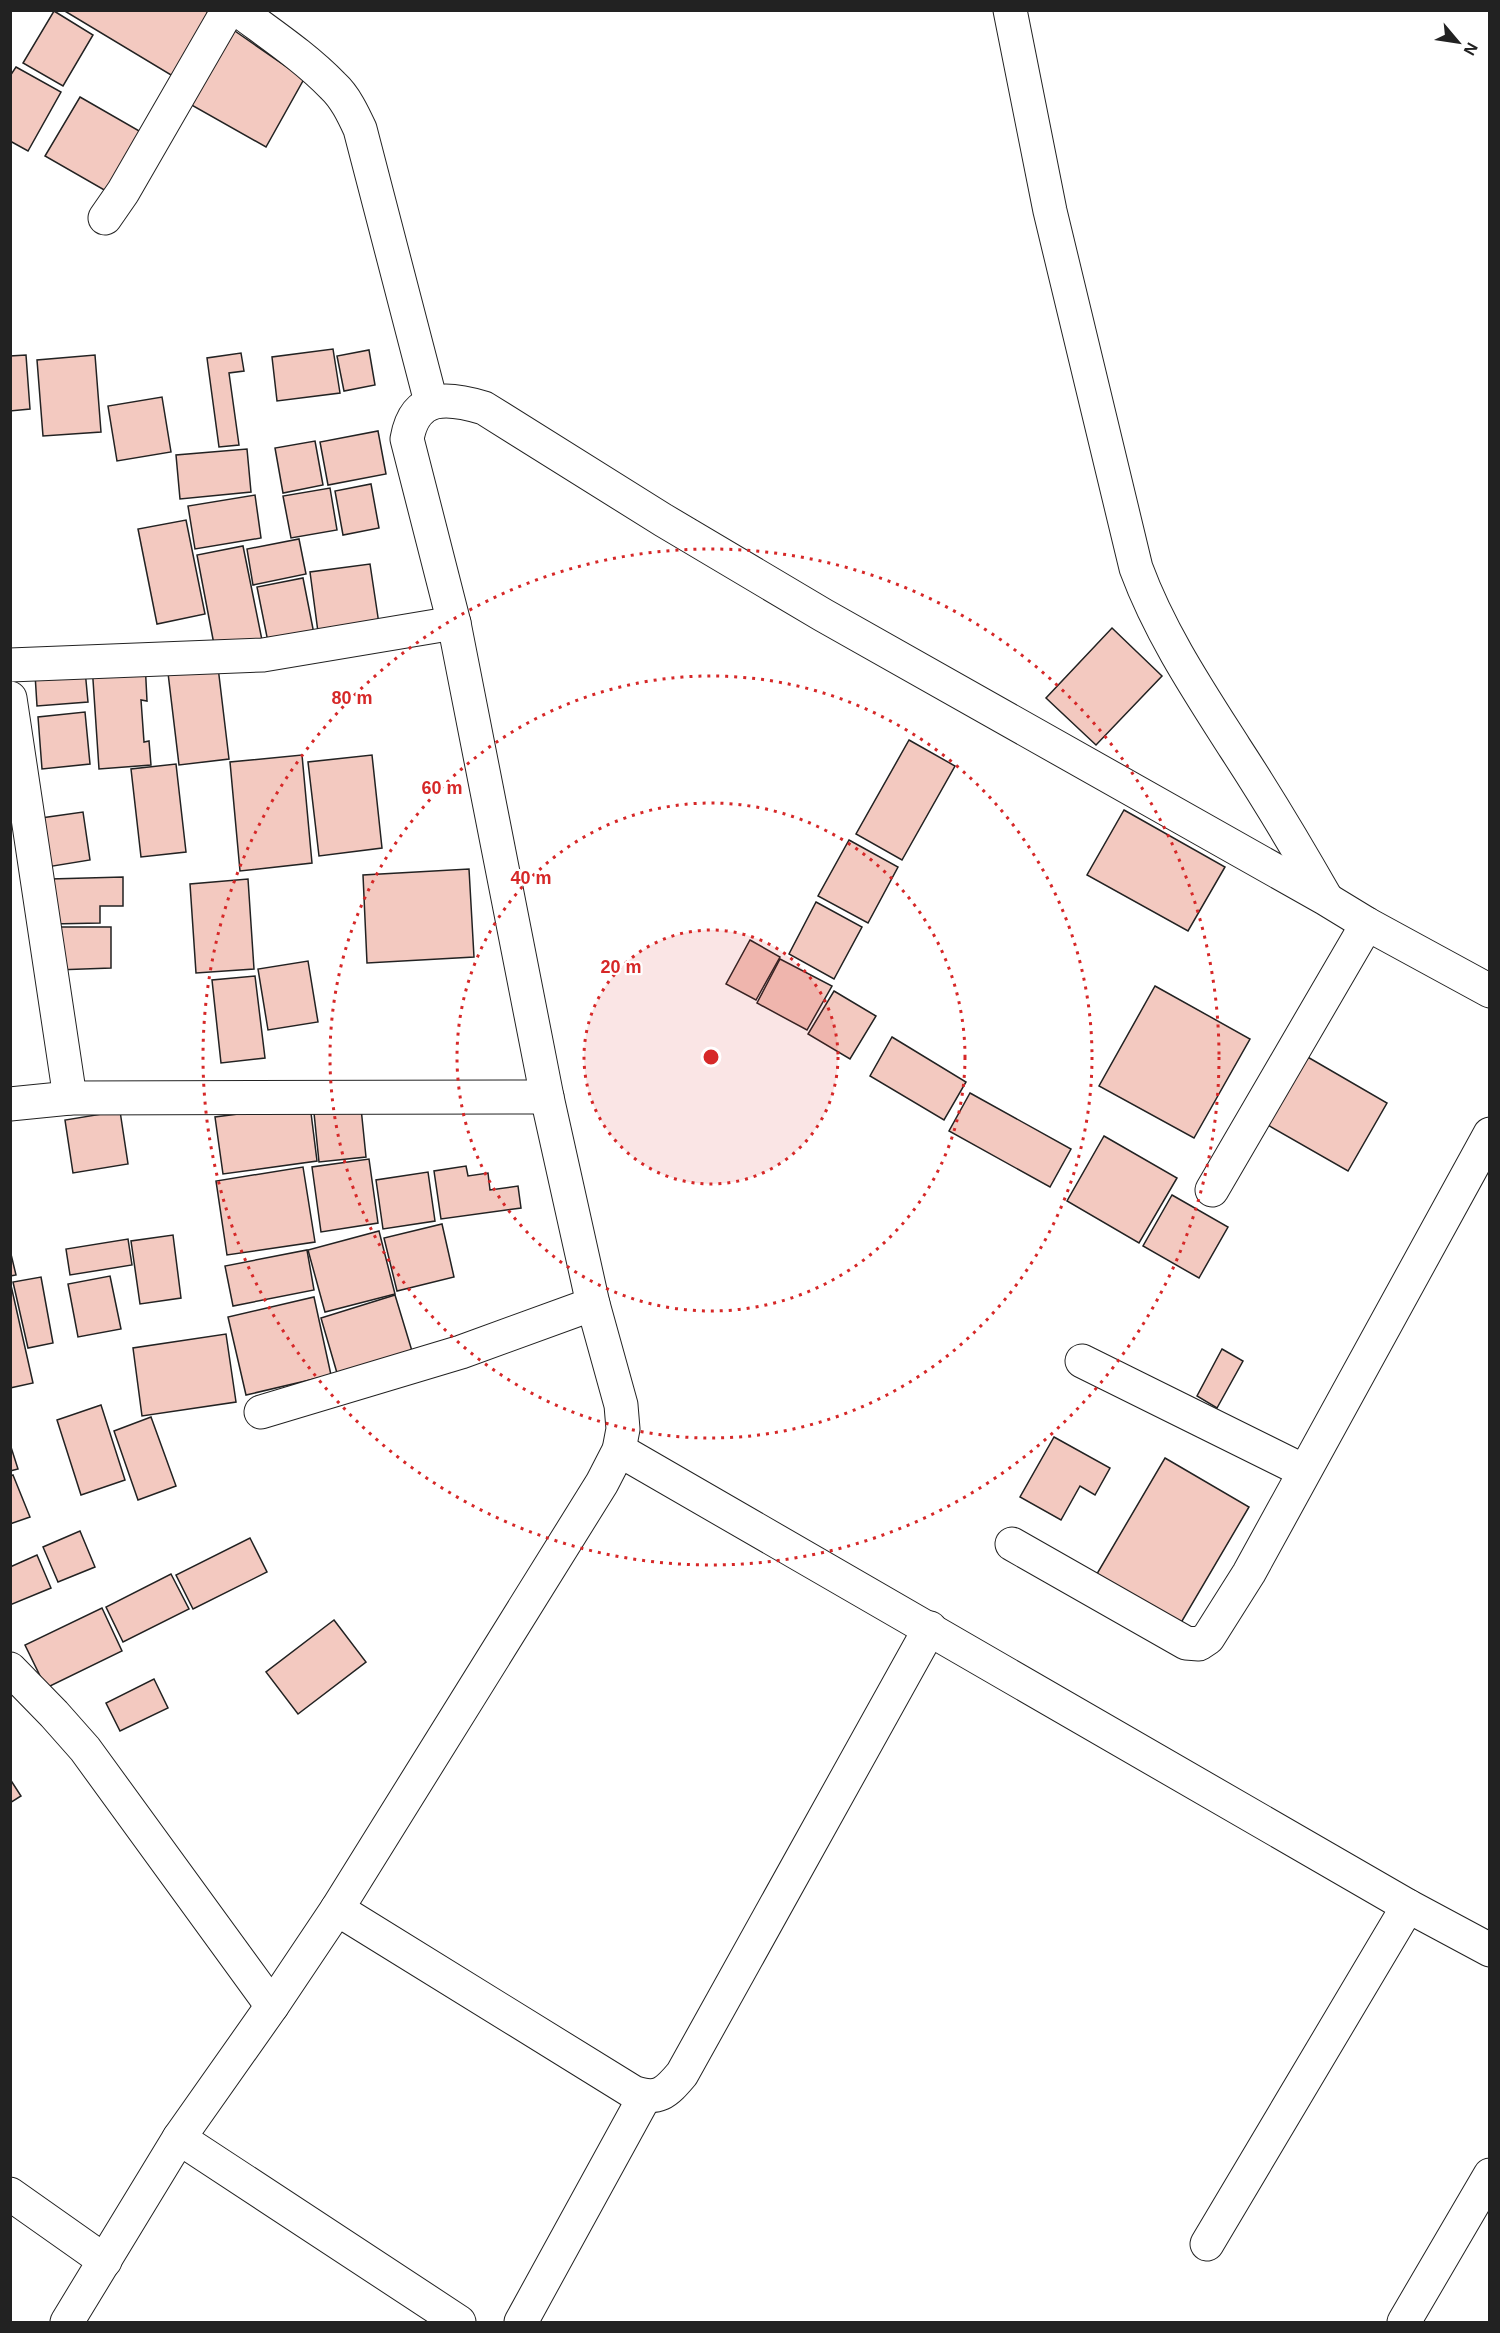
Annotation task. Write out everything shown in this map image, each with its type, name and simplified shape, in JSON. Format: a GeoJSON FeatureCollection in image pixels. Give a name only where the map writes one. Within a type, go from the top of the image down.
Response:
{"type":"FeatureCollection","features":[{"type":"Feature","properties":{"kind":"street"},"geometry":{"type":"LineString","coordinates":[[105,218],[123,192],[228,10]]}},
{"type":"Feature","properties":{"kind":"street"},"geometry":{"type":"LineString","coordinates":[[238,10],[285,45],[334,87],[350,109],[360,129],[431,402]]}},
{"type":"Feature","properties":{"kind":"street"},"geometry":{"type":"LineString","coordinates":[[1010,10],[1050,211],[1136,568],[1147,598],[1183,666],[1280,819],[1326,899]]}},
{"type":"Feature","properties":{"kind":"street"},"geometry":{"type":"LineString","coordinates":[[67,2322],[179,2138],[337,1909],[603,1483],[619,1450],[623,1429],[621,1405],[593,1304],[547,1097],[454,624],[407,439],[410,426],[417,415],[431,402],[461,401],[484,408],[663,520],[823,615],[1367,924],[1490,991]]}},
{"type":"Feature","properties":{"kind":"street"},"geometry":{"type":"LineString","coordinates":[[10,665],[263,655],[454,624]]}},
{"type":"Feature","properties":{"kind":"street"},"geometry":{"type":"LineString","coordinates":[[10,698],[70,1098]]}},
{"type":"Feature","properties":{"kind":"street"},"geometry":{"type":"LineString","coordinates":[[1212,1191],[1367,924]]}},
{"type":"Feature","properties":{"kind":"street"},"geometry":{"type":"LineString","coordinates":[[10,1104],[70,1098],[547,1097]]}},
{"type":"Feature","properties":{"kind":"street"},"geometry":{"type":"LineString","coordinates":[[1012,1544],[1186,1643],[1198,1644],[1208,1638],[1249,1573],[1490,1134]]}},
{"type":"Feature","properties":{"kind":"street"},"geometry":{"type":"LineString","coordinates":[[261,1412],[461,1352],[593,1304]]}},
{"type":"Feature","properties":{"kind":"street"},"geometry":{"type":"LineString","coordinates":[[1082,1361],[1304,1471]]}},
{"type":"Feature","properties":{"kind":"street"},"geometry":{"type":"LineString","coordinates":[[619,1450],[1408,1906],[1490,1950]]}},
{"type":"Feature","properties":{"kind":"street"},"geometry":{"type":"LineString","coordinates":[[337,1909],[609,2078],[645,2096],[659,2095],[670,2088],[681,2074],[930,1628]]}},
{"type":"Feature","properties":{"kind":"street"},"geometry":{"type":"LineString","coordinates":[[10,1669],[85,1749],[272,2006]]}},
{"type":"Feature","properties":{"kind":"street"},"geometry":{"type":"LineString","coordinates":[[1207,2244],[1408,1906]]}},
{"type":"Feature","properties":{"kind":"street"},"geometry":{"type":"LineString","coordinates":[[520,2322],[645,2096]]}},
{"type":"Feature","properties":{"kind":"street"},"geometry":{"type":"LineString","coordinates":[[179,2138],[459,2322]]}},
{"type":"Feature","properties":{"kind":"street"},"geometry":{"type":"LineString","coordinates":[[1404,2322],[1490,2175]]}},
{"type":"Feature","properties":{"kind":"street"},"geometry":{"type":"LineString","coordinates":[[10,2194],[105,2261]]}},
{"type":"Feature","properties":{"kind":"building"},"geometry":{"type":"Polygon","coordinates":[[[63,10],[204,10],[214,16],[176,78],[63,10]]]}},
{"type":"Feature","properties":{"kind":"building"},"geometry":{"type":"Polygon","coordinates":[[[54,11],[93,35],[63,86],[23,63],[54,11]]]}},
{"type":"Feature","properties":{"kind":"building"},"geometry":{"type":"Polygon","coordinates":[[[232,29],[304,79],[266,147],[188,103],[232,29]]]}},
{"type":"Feature","properties":{"kind":"building"},"geometry":{"type":"Polygon","coordinates":[[[16,67],[61,92],[28,151],[10,141],[10,76],[16,67]]]}},
{"type":"Feature","properties":{"kind":"building"},"geometry":{"type":"Polygon","coordinates":[[[80,97],[141,132],[106,191],[45,156],[80,97]]]}},
{"type":"Feature","properties":{"kind":"building"},"geometry":{"type":"Polygon","coordinates":[[[333,349],[340,393],[277,401],[272,357],[333,349]]]}},
{"type":"Feature","properties":{"kind":"building"},"geometry":{"type":"Polygon","coordinates":[[[369,350],[375,385],[344,391],[337,356],[369,350]]]}},
{"type":"Feature","properties":{"kind":"building"},"geometry":{"type":"Polygon","coordinates":[[[241,353],[244,371],[229,373],[239,445],[219,447],[207,358],[241,353]]]}},
{"type":"Feature","properties":{"kind":"building"},"geometry":{"type":"Polygon","coordinates":[[[26,355],[30,409],[10,411],[10,356],[26,355]]]}},
{"type":"Feature","properties":{"kind":"building"},"geometry":{"type":"Polygon","coordinates":[[[95,355],[101,432],[43,436],[37,360],[95,355]]]}},
{"type":"Feature","properties":{"kind":"building"},"geometry":{"type":"Polygon","coordinates":[[[162,397],[171,452],[117,461],[108,406],[162,397]]]}},
{"type":"Feature","properties":{"kind":"building"},"geometry":{"type":"Polygon","coordinates":[[[378,431],[386,474],[328,485],[320,442],[378,431]]]}},
{"type":"Feature","properties":{"kind":"building"},"geometry":{"type":"Polygon","coordinates":[[[315,441],[323,485],[283,493],[275,448],[315,441]]]}},
{"type":"Feature","properties":{"kind":"building"},"geometry":{"type":"Polygon","coordinates":[[[247,449],[251,492],[180,499],[176,455],[247,449]]]}},
{"type":"Feature","properties":{"kind":"building"},"geometry":{"type":"Polygon","coordinates":[[[371,484],[379,528],[343,535],[335,491],[371,484]]]}},
{"type":"Feature","properties":{"kind":"building"},"geometry":{"type":"Polygon","coordinates":[[[330,488],[337,530],[291,538],[283,496],[330,488]]]}},
{"type":"Feature","properties":{"kind":"building"},"geometry":{"type":"Polygon","coordinates":[[[255,495],[261,538],[195,549],[188,506],[255,495]]]}},
{"type":"Feature","properties":{"kind":"building"},"geometry":{"type":"Polygon","coordinates":[[[186,520],[205,614],[157,624],[138,529],[186,520]]]}},
{"type":"Feature","properties":{"kind":"building"},"geometry":{"type":"Polygon","coordinates":[[[299,539],[306,574],[253,585],[247,549],[299,539]]]}},
{"type":"Feature","properties":{"kind":"building"},"geometry":{"type":"Polygon","coordinates":[[[243,546],[263,645],[216,655],[197,555],[243,546]]]}},
{"type":"Feature","properties":{"kind":"building"},"geometry":{"type":"Polygon","coordinates":[[[370,564],[379,624],[318,632],[310,572],[370,564]]]}},
{"type":"Feature","properties":{"kind":"building"},"geometry":{"type":"Polygon","coordinates":[[[303,578],[314,634],[268,642],[257,587],[303,578]]]}},
{"type":"Feature","properties":{"kind":"building"},"geometry":{"type":"Polygon","coordinates":[[[1112,628],[1162,676],[1096,745],[1046,698],[1112,628]]]}},
{"type":"Feature","properties":{"kind":"building"},"geometry":{"type":"Polygon","coordinates":[[[145,661],[147,701],[141,700],[144,742],[149,741],[151,765],[99,769],[92,665],[145,661]]]}},
{"type":"Feature","properties":{"kind":"building"},"geometry":{"type":"Polygon","coordinates":[[[218,667],[229,759],[179,765],[168,673],[218,667]]]}},
{"type":"Feature","properties":{"kind":"building"},"geometry":{"type":"Polygon","coordinates":[[[85,670],[88,702],[37,706],[35,674],[85,670]]]}},
{"type":"Feature","properties":{"kind":"building"},"geometry":{"type":"Polygon","coordinates":[[[85,712],[90,764],[42,769],[38,717],[85,712]]]}},
{"type":"Feature","properties":{"kind":"building"},"geometry":{"type":"Polygon","coordinates":[[[909,740],[955,766],[902,860],[856,834],[909,740]]]}},
{"type":"Feature","properties":{"kind":"building"},"geometry":{"type":"Polygon","coordinates":[[[302,755],[312,863],[240,871],[230,762],[302,755]]]}},
{"type":"Feature","properties":{"kind":"building"},"geometry":{"type":"Polygon","coordinates":[[[372,755],[382,848],[319,856],[308,762],[372,755]]]}},
{"type":"Feature","properties":{"kind":"building"},"geometry":{"type":"Polygon","coordinates":[[[176,764],[186,852],[141,857],[131,769],[176,764]]]}},
{"type":"Feature","properties":{"kind":"building"},"geometry":{"type":"Polygon","coordinates":[[[1124,810],[1225,867],[1188,931],[1087,875],[1124,810]]]}},
{"type":"Feature","properties":{"kind":"building"},"geometry":{"type":"Polygon","coordinates":[[[83,812],[90,860],[41,868],[34,819],[83,812]]]}},
{"type":"Feature","properties":{"kind":"building"},"geometry":{"type":"Polygon","coordinates":[[[849,840],[898,867],[868,923],[818,896],[849,840]]]}},
{"type":"Feature","properties":{"kind":"building"},"geometry":{"type":"Polygon","coordinates":[[[469,869],[474,957],[367,963],[363,875],[469,869]]]}},
{"type":"Feature","properties":{"kind":"building"},"geometry":{"type":"Polygon","coordinates":[[[123,877],[123,906],[100,906],[100,923],[51,924],[50,879],[123,877]]]}},
{"type":"Feature","properties":{"kind":"building"},"geometry":{"type":"Polygon","coordinates":[[[248,879],[254,969],[196,973],[190,884],[248,879]]]}},
{"type":"Feature","properties":{"kind":"building"},"geometry":{"type":"Polygon","coordinates":[[[816,902],[862,927],[834,979],[789,954],[816,902]]]}},
{"type":"Feature","properties":{"kind":"building"},"geometry":{"type":"Polygon","coordinates":[[[55,927],[111,927],[111,968],[56,970],[55,927]]]}},
{"type":"Feature","properties":{"kind":"building"},"geometry":{"type":"Polygon","coordinates":[[[750,940],[780,957],[756,1000],[726,984],[750,940]]]}},
{"type":"Feature","properties":{"kind":"building"},"geometry":{"type":"Polygon","coordinates":[[[780,959],[832,986],[807,1030],[757,1003],[780,959]]]}},
{"type":"Feature","properties":{"kind":"building"},"geometry":{"type":"Polygon","coordinates":[[[308,961],[318,1022],[268,1030],[258,969],[308,961]]]}},
{"type":"Feature","properties":{"kind":"building"},"geometry":{"type":"Polygon","coordinates":[[[255,976],[265,1058],[221,1063],[212,980],[255,976]]]}},
{"type":"Feature","properties":{"kind":"building"},"geometry":{"type":"Polygon","coordinates":[[[1155,986],[1250,1039],[1194,1138],[1099,1086],[1155,986]]]}},
{"type":"Feature","properties":{"kind":"building"},"geometry":{"type":"Polygon","coordinates":[[[834,991],[876,1016],[850,1059],[808,1034],[834,991]]]}},
{"type":"Feature","properties":{"kind":"building"},"geometry":{"type":"Polygon","coordinates":[[[892,1037],[966,1082],[944,1120],[870,1076],[892,1037]]]}},
{"type":"Feature","properties":{"kind":"building"},"geometry":{"type":"Polygon","coordinates":[[[1299,1052],[1387,1103],[1348,1171],[1259,1120],[1299,1052]]]}},
{"type":"Feature","properties":{"kind":"building"},"geometry":{"type":"Polygon","coordinates":[[[970,1093],[1071,1149],[1050,1187],[949,1131],[970,1093]]]}},
{"type":"Feature","properties":{"kind":"building"},"geometry":{"type":"Polygon","coordinates":[[[360,1098],[366,1157],[319,1162],[313,1103],[360,1098]]]}},
{"type":"Feature","properties":{"kind":"building"},"geometry":{"type":"Polygon","coordinates":[[[310,1105],[317,1161],[223,1174],[215,1117],[310,1105]]]}},
{"type":"Feature","properties":{"kind":"building"},"geometry":{"type":"Polygon","coordinates":[[[120,1111],[128,1164],[73,1173],[65,1120],[120,1111]]]}},
{"type":"Feature","properties":{"kind":"building"},"geometry":{"type":"Polygon","coordinates":[[[1104,1136],[1177,1178],[1139,1243],[1067,1201],[1104,1136]]]}},
{"type":"Feature","properties":{"kind":"building"},"geometry":{"type":"Polygon","coordinates":[[[369,1159],[378,1223],[321,1232],[312,1167],[369,1159]]]}},
{"type":"Feature","properties":{"kind":"building"},"geometry":{"type":"Polygon","coordinates":[[[466,1166],[468,1176],[488,1173],[490,1190],[518,1186],[521,1208],[441,1219],[434,1171],[466,1166]]]}},
{"type":"Feature","properties":{"kind":"building"},"geometry":{"type":"Polygon","coordinates":[[[303,1167],[315,1242],[227,1255],[216,1181],[303,1167]]]}},
{"type":"Feature","properties":{"kind":"building"},"geometry":{"type":"Polygon","coordinates":[[[428,1172],[435,1221],[383,1229],[376,1180],[428,1172]]]}},
{"type":"Feature","properties":{"kind":"building"},"geometry":{"type":"Polygon","coordinates":[[[1172,1195],[1228,1227],[1199,1278],[1143,1246],[1172,1195]]]}},
{"type":"Feature","properties":{"kind":"building"},"geometry":{"type":"Polygon","coordinates":[[[442,1224],[454,1277],[397,1291],[384,1238],[442,1224]]]}},
{"type":"Feature","properties":{"kind":"building"},"geometry":{"type":"Polygon","coordinates":[[[379,1231],[395,1294],[325,1312],[308,1250],[379,1231]]]}},
{"type":"Feature","properties":{"kind":"building"},"geometry":{"type":"Polygon","coordinates":[[[173,1235],[181,1298],[140,1304],[131,1241],[173,1235]]]}},
{"type":"Feature","properties":{"kind":"building"},"geometry":{"type":"Polygon","coordinates":[[[128,1239],[132,1265],[70,1275],[66,1249],[128,1239]]]}},
{"type":"Feature","properties":{"kind":"building"},"geometry":{"type":"Polygon","coordinates":[[[10,1250],[16,1275],[10,1276],[10,1250]]]}},
{"type":"Feature","properties":{"kind":"building"},"geometry":{"type":"Polygon","coordinates":[[[307,1250],[314,1290],[233,1306],[225,1266],[307,1250]]]}},
{"type":"Feature","properties":{"kind":"building"},"geometry":{"type":"Polygon","coordinates":[[[110,1276],[121,1329],[78,1337],[68,1284],[110,1276]]]}},
{"type":"Feature","properties":{"kind":"building"},"geometry":{"type":"Polygon","coordinates":[[[41,1277],[53,1343],[28,1348],[13,1282],[41,1277]]]}},
{"type":"Feature","properties":{"kind":"building"},"geometry":{"type":"Polygon","coordinates":[[[10,1281],[33,1383],[10,1388],[10,1281]]]}},
{"type":"Feature","properties":{"kind":"building"},"geometry":{"type":"Polygon","coordinates":[[[395,1295],[412,1351],[337,1373],[321,1318],[395,1295]]]}},
{"type":"Feature","properties":{"kind":"building"},"geometry":{"type":"Polygon","coordinates":[[[314,1297],[331,1375],[246,1395],[228,1317],[314,1297]]]}},
{"type":"Feature","properties":{"kind":"building"},"geometry":{"type":"Polygon","coordinates":[[[226,1334],[236,1402],[142,1416],[133,1348],[226,1334]]]}},
{"type":"Feature","properties":{"kind":"building"},"geometry":{"type":"Polygon","coordinates":[[[1222,1349],[1243,1361],[1217,1408],[1197,1396],[1222,1349]]]}},
{"type":"Feature","properties":{"kind":"building"},"geometry":{"type":"Polygon","coordinates":[[[101,1405],[125,1480],[81,1495],[57,1420],[101,1405]]]}},
{"type":"Feature","properties":{"kind":"building"},"geometry":{"type":"Polygon","coordinates":[[[151,1417],[176,1486],[138,1500],[114,1431],[151,1417]]]}},
{"type":"Feature","properties":{"kind":"building"},"geometry":{"type":"Polygon","coordinates":[[[1054,1437],[1110,1468],[1095,1495],[1080,1486],[1061,1520],[1020,1497],[1054,1437]]]}},
{"type":"Feature","properties":{"kind":"building"},"geometry":{"type":"Polygon","coordinates":[[[10,1444],[18,1469],[10,1471],[10,1444]]]}},
{"type":"Feature","properties":{"kind":"building"},"geometry":{"type":"Polygon","coordinates":[[[1165,1458],[1249,1507],[1175,1633],[1091,1584],[1165,1458]]]}},
{"type":"Feature","properties":{"kind":"building"},"geometry":{"type":"Polygon","coordinates":[[[13,1475],[30,1517],[10,1524],[10,1476],[13,1475]]]}},
{"type":"Feature","properties":{"kind":"building"},"geometry":{"type":"Polygon","coordinates":[[[80,1531],[95,1567],[58,1582],[43,1547],[80,1531]]]}},
{"type":"Feature","properties":{"kind":"building"},"geometry":{"type":"Polygon","coordinates":[[[250,1538],[267,1572],[193,1609],[176,1575],[250,1538]]]}},
{"type":"Feature","properties":{"kind":"building"},"geometry":{"type":"Polygon","coordinates":[[[37,1555],[51,1588],[10,1605],[10,1567],[37,1555]]]}},
{"type":"Feature","properties":{"kind":"building"},"geometry":{"type":"Polygon","coordinates":[[[171,1574],[189,1609],[123,1642],[106,1607],[171,1574]]]}},
{"type":"Feature","properties":{"kind":"building"},"geometry":{"type":"Polygon","coordinates":[[[102,1608],[122,1651],[46,1688],[25,1645],[102,1608]]]}},
{"type":"Feature","properties":{"kind":"building"},"geometry":{"type":"Polygon","coordinates":[[[334,1620],[366,1662],[298,1714],[266,1672],[334,1620]]]}},
{"type":"Feature","properties":{"kind":"building"},"geometry":{"type":"Polygon","coordinates":[[[154,1679],[168,1708],[120,1731],[106,1703],[154,1679]]]}},
{"type":"Feature","properties":{"kind":"building"},"geometry":{"type":"Polygon","coordinates":[[[10,1779],[21,1796],[10,1803],[10,1779]]]}}]}
